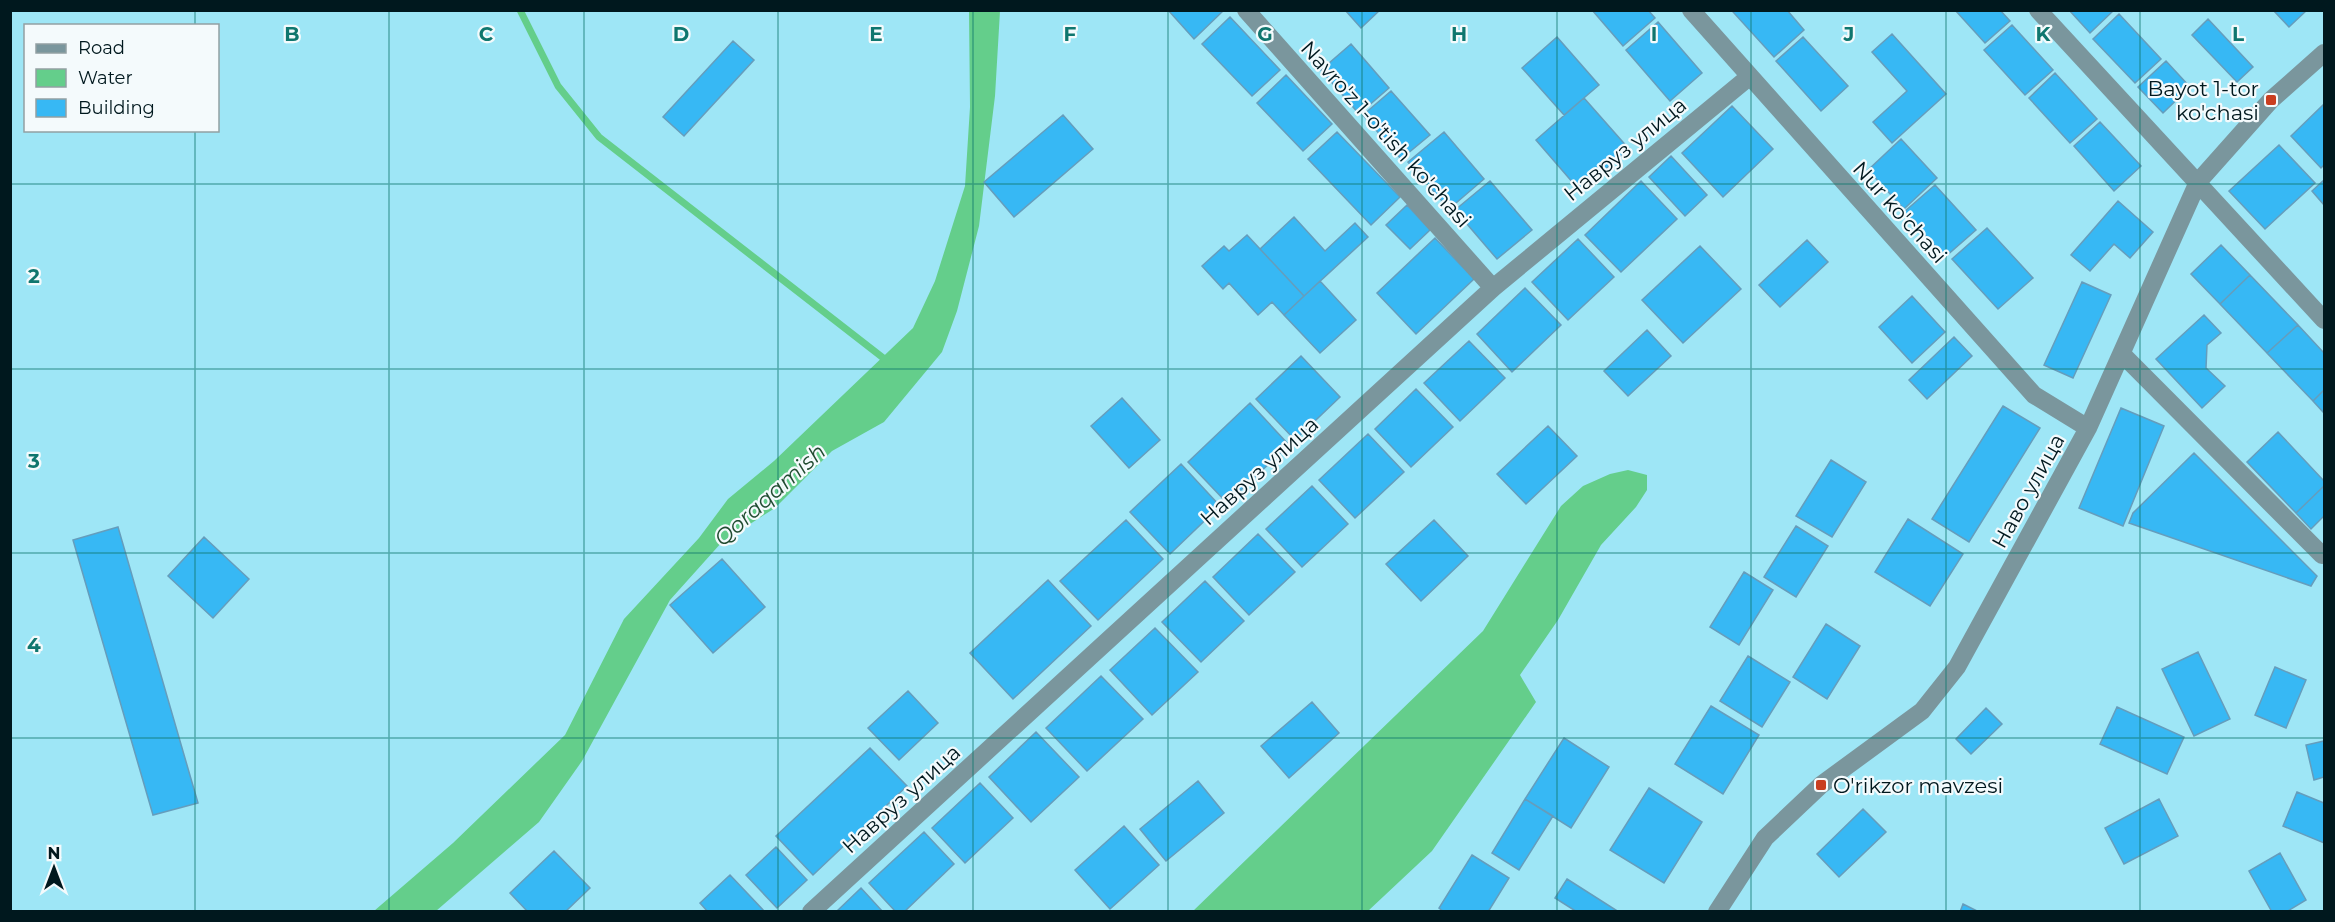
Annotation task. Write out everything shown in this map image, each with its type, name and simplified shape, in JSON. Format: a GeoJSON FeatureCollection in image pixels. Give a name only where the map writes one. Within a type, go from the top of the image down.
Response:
{"type":"FeatureCollection","features":[{"type":"Feature","properties":{"kind":"street","name":"Nur ko'chasi"},"geometry":{"type":"LineString","coordinates":[[1691,10],[2034,395],[2088,428]]}},
{"type":"Feature","properties":{"kind":"street"},"geometry":{"type":"LineString","coordinates":[[2038,10],[2324,320]]}},
{"type":"Feature","properties":{"kind":"street","name":"Navro'z 1-o'tish ko'chasi"},"geometry":{"type":"LineString","coordinates":[[1250,12],[1493,288]]}},
{"type":"Feature","properties":{"kind":"street","name":"Наво улица"},"geometry":{"type":"LineString","coordinates":[[1717,912],[1766,838],[1821,785],[1922,711],[1957,667],[2088,428],[2198,182],[2271,100],[2325,53]]}},
{"type":"Feature","properties":{"kind":"street","name":"Навруз улица"},"geometry":{"type":"LineString","coordinates":[[811,912],[1493,288],[1749,76]]}},
{"type":"Feature","properties":{"kind":"street"},"geometry":{"type":"LineString","coordinates":[[2122,354],[2322,555]]}},
{"type":"Feature","properties":{"kind":"water","name":"Qoraqamish"},"geometry":{"type":"Polygon","coordinates":[[[969,11],[1000,11],[995,96],[979,226],[957,311],[942,352],[884,422],[832,451],[775,508],[722,542],[670,600],[582,761],[539,822],[436,911],[374,911],[453,843],[565,735],[624,619],[699,538],[728,499],[774,461],[913,328],[935,281],[965,186],[970,107],[969,11]]]}},
{"type":"Feature","properties":{"kind":"water"},"geometry":{"type":"Polygon","coordinates":[[[1628,470],[1647,475],[1647,490],[1636,507],[1601,545],[1558,620],[1520,675],[1536,702],[1432,851],[1368,911],[1193,911],[1483,631],[1561,506],[1583,486],[1610,474],[1628,470]]]}},
{"type":"Feature","properties":{"kind":"building"},"geometry":{"type":"Polygon","coordinates":[[[1168,10],[1224,10],[1194,39],[1168,10]]]}},
{"type":"Feature","properties":{"kind":"building"},"geometry":{"type":"Polygon","coordinates":[[[1345,10],[1380,10],[1361,28],[1345,10]]]}},
{"type":"Feature","properties":{"kind":"building"},"geometry":{"type":"Polygon","coordinates":[[[1592,10],[1648,10],[1655,18],[1623,46],[1592,10]]]}},
{"type":"Feature","properties":{"kind":"building"},"geometry":{"type":"Polygon","coordinates":[[[1734,10],[1787,10],[1804,30],[1774,57],[1733,12],[1734,10]]]}},
{"type":"Feature","properties":{"kind":"building"},"geometry":{"type":"Polygon","coordinates":[[[1955,10],[2000,10],[2010,21],[1985,43],[1955,10]]]}},
{"type":"Feature","properties":{"kind":"building"},"geometry":{"type":"Polygon","coordinates":[[[2069,10],[2114,10],[2090,33],[2069,10]]]}},
{"type":"Feature","properties":{"kind":"building"},"geometry":{"type":"Polygon","coordinates":[[[2273,10],[2307,10],[2289,27],[2273,10]]]}},
{"type":"Feature","properties":{"kind":"building"},"geometry":{"type":"Polygon","coordinates":[[[2119,14],[2161,59],[2135,83],[2093,39],[2119,14]]]}},
{"type":"Feature","properties":{"kind":"building"},"geometry":{"type":"Polygon","coordinates":[[[1230,17],[1280,70],[1252,96],[1202,44],[1230,17]]]}},
{"type":"Feature","properties":{"kind":"building"},"geometry":{"type":"Polygon","coordinates":[[[2208,19],[2253,67],[2237,82],[2192,35],[2208,19]]]}},
{"type":"Feature","properties":{"kind":"building"},"geometry":{"type":"Polygon","coordinates":[[[1658,22],[1702,73],[1670,101],[1626,50],[1658,22]]]}},
{"type":"Feature","properties":{"kind":"building"},"geometry":{"type":"Polygon","coordinates":[[[2012,25],[2053,70],[2025,95],[1984,50],[2012,25]]]}},
{"type":"Feature","properties":{"kind":"building"},"geometry":{"type":"Polygon","coordinates":[[[1892,34],[1946,94],[1892,143],[1873,122],[1907,91],[1872,52],[1892,34]]]}},
{"type":"Feature","properties":{"kind":"building"},"geometry":{"type":"Polygon","coordinates":[[[1557,37],[1599,85],[1564,115],[1522,68],[1557,37]]]}},
{"type":"Feature","properties":{"kind":"building"},"geometry":{"type":"Polygon","coordinates":[[[1803,37],[1848,86],[1821,111],[1776,61],[1803,37]]]}},
{"type":"Feature","properties":{"kind":"building"},"geometry":{"type":"Polygon","coordinates":[[[733,41],[754,60],[684,136],[663,117],[733,41]]]}},
{"type":"Feature","properties":{"kind":"building"},"geometry":{"type":"Polygon","coordinates":[[[1351,44],[1389,88],[1359,114],[1321,70],[1351,44]]]}},
{"type":"Feature","properties":{"kind":"building"},"geometry":{"type":"Polygon","coordinates":[[[2166,61],[2190,87],[2163,113],[2138,87],[2166,61]]]}},
{"type":"Feature","properties":{"kind":"building"},"geometry":{"type":"Polygon","coordinates":[[[2055,73],[2097,119],[2070,143],[2029,98],[2055,73]]]}},
{"type":"Feature","properties":{"kind":"building"},"geometry":{"type":"Polygon","coordinates":[[[1286,75],[1332,124],[1303,151],[1257,103],[1286,75]]]}},
{"type":"Feature","properties":{"kind":"building"},"geometry":{"type":"Polygon","coordinates":[[[1391,91],[1430,135],[1401,159],[1363,115],[1391,91]]]}},
{"type":"Feature","properties":{"kind":"building"},"geometry":{"type":"Polygon","coordinates":[[[1584,98],[1629,149],[1580,191],[1536,140],[1584,98]]]}},
{"type":"Feature","properties":{"kind":"building"},"geometry":{"type":"Polygon","coordinates":[[[2324,104],[2324,165],[2321,168],[2291,136],[2324,104]]]}},
{"type":"Feature","properties":{"kind":"building"},"geometry":{"type":"Polygon","coordinates":[[[1732,106],[1773,149],[1723,197],[1682,153],[1732,106]]]}},
{"type":"Feature","properties":{"kind":"building"},"geometry":{"type":"Polygon","coordinates":[[[1063,115],[1093,149],[1014,217],[984,182],[1063,115]]]}},
{"type":"Feature","properties":{"kind":"building"},"geometry":{"type":"Polygon","coordinates":[[[2100,122],[2141,166],[2114,191],[2074,146],[2100,122]]]}},
{"type":"Feature","properties":{"kind":"building"},"geometry":{"type":"Polygon","coordinates":[[[1337,132],[1400,197],[1371,225],[1308,159],[1337,132]]]}},
{"type":"Feature","properties":{"kind":"building"},"geometry":{"type":"Polygon","coordinates":[[[1444,132],[1484,179],[1449,209],[1408,162],[1444,132]]]}},
{"type":"Feature","properties":{"kind":"building"},"geometry":{"type":"Polygon","coordinates":[[[1901,139],[1937,178],[1904,209],[1868,170],[1901,139]]]}},
{"type":"Feature","properties":{"kind":"building"},"geometry":{"type":"Polygon","coordinates":[[[2279,145],[2315,183],[2265,229],[2229,191],[2279,145]]]}},
{"type":"Feature","properties":{"kind":"building"},"geometry":{"type":"Polygon","coordinates":[[[1671,156],[1707,195],[1685,216],[1649,177],[1671,156]]]}},
{"type":"Feature","properties":{"kind":"building"},"geometry":{"type":"Polygon","coordinates":[[[2324,180],[2324,205],[2312,191],[2324,180]]]}},
{"type":"Feature","properties":{"kind":"building"},"geometry":{"type":"Polygon","coordinates":[[[1490,181],[1532,230],[1497,259],[1455,210],[1490,181]]]}},
{"type":"Feature","properties":{"kind":"building"},"geometry":{"type":"Polygon","coordinates":[[[1641,181],[1677,219],[1621,272],[1585,235],[1641,181]]]}},
{"type":"Feature","properties":{"kind":"building"},"geometry":{"type":"Polygon","coordinates":[[[1935,185],[1976,230],[1945,257],[1904,212],[1935,185]]]}},
{"type":"Feature","properties":{"kind":"building"},"geometry":{"type":"Polygon","coordinates":[[[2118,201],[2153,232],[2130,258],[2114,244],[2090,271],[2071,255],[2118,201]]]}},
{"type":"Feature","properties":{"kind":"building"},"geometry":{"type":"Polygon","coordinates":[[[1407,205],[1430,230],[1410,249],[1386,225],[1407,205]]]}},
{"type":"Feature","properties":{"kind":"building"},"geometry":{"type":"Polygon","coordinates":[[[1294,217],[1325,251],[1355,223],[1368,237],[1304,296],[1260,249],[1294,217]]]}},
{"type":"Feature","properties":{"kind":"building"},"geometry":{"type":"Polygon","coordinates":[[[1987,228],[2033,278],[1998,309],[1952,259],[1987,228]]]}},
{"type":"Feature","properties":{"kind":"building"},"geometry":{"type":"Polygon","coordinates":[[[1247,235],[1304,296],[1284,315],[1272,302],[1258,315],[1229,283],[1223,289],[1202,266],[1224,246],[1229,251],[1247,235]]]}},
{"type":"Feature","properties":{"kind":"building"},"geometry":{"type":"Polygon","coordinates":[[[1435,238],[1474,279],[1416,334],[1377,293],[1435,238]]]}},
{"type":"Feature","properties":{"kind":"building"},"geometry":{"type":"Polygon","coordinates":[[[1578,239],[1614,277],[1568,320],[1532,282],[1578,239]]]}},
{"type":"Feature","properties":{"kind":"building"},"geometry":{"type":"Polygon","coordinates":[[[1807,240],[1828,262],[1780,307],[1759,285],[1807,240]]]}},
{"type":"Feature","properties":{"kind":"building"},"geometry":{"type":"Polygon","coordinates":[[[2221,245],[2250,275],[2220,304],[2191,274],[2221,245]]]}},
{"type":"Feature","properties":{"kind":"building"},"geometry":{"type":"Polygon","coordinates":[[[1700,246],[1741,289],[1683,343],[1642,300],[1700,246]]]}},
{"type":"Feature","properties":{"kind":"building"},"geometry":{"type":"Polygon","coordinates":[[[2250,275],[2298,325],[2267,353],[2220,304],[2250,275]]]}},
{"type":"Feature","properties":{"kind":"building"},"geometry":{"type":"Polygon","coordinates":[[[1320,281],[1356,320],[1320,353],[1284,315],[1320,281]]]}},
{"type":"Feature","properties":{"kind":"building"},"geometry":{"type":"Polygon","coordinates":[[[2082,282],[2111,295],[2073,378],[2044,365],[2082,282]]]}},
{"type":"Feature","properties":{"kind":"building"},"geometry":{"type":"Polygon","coordinates":[[[1525,288],[1561,325],[1512,372],[1477,334],[1525,288]]]}},
{"type":"Feature","properties":{"kind":"building"},"geometry":{"type":"Polygon","coordinates":[[[1912,296],[1945,332],[1912,363],[1879,327],[1912,296]]]}},
{"type":"Feature","properties":{"kind":"building"},"geometry":{"type":"Polygon","coordinates":[[[2204,315],[2221,333],[2207,345],[2206,368],[2225,386],[2202,408],[2156,359],[2204,315]]]}},
{"type":"Feature","properties":{"kind":"building"},"geometry":{"type":"Polygon","coordinates":[[[2298,325],[2324,353],[2324,390],[2313,401],[2267,353],[2298,325]]]}},
{"type":"Feature","properties":{"kind":"building"},"geometry":{"type":"Polygon","coordinates":[[[1647,330],[1671,356],[1628,396],[1604,371],[1647,330]]]}},
{"type":"Feature","properties":{"kind":"building"},"geometry":{"type":"Polygon","coordinates":[[[1954,337],[1972,356],[1927,399],[1909,380],[1954,337]]]}},
{"type":"Feature","properties":{"kind":"building"},"geometry":{"type":"Polygon","coordinates":[[[1469,341],[1505,378],[1460,421],[1424,383],[1469,341]]]}},
{"type":"Feature","properties":{"kind":"building"},"geometry":{"type":"Polygon","coordinates":[[[1301,356],[1340,397],[1295,440],[1256,399],[1301,356]]]}},
{"type":"Feature","properties":{"kind":"building"},"geometry":{"type":"Polygon","coordinates":[[[1416,389],[1453,427],[1411,467],[1375,429],[1416,389]]]}},
{"type":"Feature","properties":{"kind":"building"},"geometry":{"type":"Polygon","coordinates":[[[2324,390],[2324,413],[2313,401],[2324,390]]]}},
{"type":"Feature","properties":{"kind":"building"},"geometry":{"type":"Polygon","coordinates":[[[1122,398],[1160,440],[1129,468],[1091,426],[1122,398]]]}},
{"type":"Feature","properties":{"kind":"building"},"geometry":{"type":"Polygon","coordinates":[[[1250,403],[1289,445],[1227,503],[1188,462],[1250,403]]]}},
{"type":"Feature","properties":{"kind":"building"},"geometry":{"type":"Polygon","coordinates":[[[2003,406],[2040,428],[1969,542],[1932,519],[2003,406]]]}},
{"type":"Feature","properties":{"kind":"building"},"geometry":{"type":"Polygon","coordinates":[[[2121,408],[2164,426],[2123,526],[2079,508],[2121,408]]]}},
{"type":"Feature","properties":{"kind":"building"},"geometry":{"type":"Polygon","coordinates":[[[1548,426],[1577,456],[1526,504],[1497,474],[1548,426]]]}},
{"type":"Feature","properties":{"kind":"building"},"geometry":{"type":"Polygon","coordinates":[[[2278,432],[2324,481],[2324,486],[2296,513],[2247,462],[2278,432]]]}},
{"type":"Feature","properties":{"kind":"building"},"geometry":{"type":"Polygon","coordinates":[[[1368,434],[1404,472],[1355,518],[1319,480],[1368,434]]]}},
{"type":"Feature","properties":{"kind":"building"},"geometry":{"type":"Polygon","coordinates":[[[2194,453],[2317,576],[2311,586],[2129,523],[2133,513],[2194,453]]]}},
{"type":"Feature","properties":{"kind":"building"},"geometry":{"type":"Polygon","coordinates":[[[1831,460],[1866,482],[1832,537],[1796,516],[1831,460]]]}},
{"type":"Feature","properties":{"kind":"building"},"geometry":{"type":"Polygon","coordinates":[[[1181,464],[1220,506],[1170,554],[1130,512],[1181,464]]]}},
{"type":"Feature","properties":{"kind":"building"},"geometry":{"type":"Polygon","coordinates":[[[1312,486],[1348,524],[1302,567],[1266,529],[1312,486]]]}},
{"type":"Feature","properties":{"kind":"building"},"geometry":{"type":"Polygon","coordinates":[[[2324,486],[2324,516],[2311,529],[2296,513],[2324,486]]]}},
{"type":"Feature","properties":{"kind":"building"},"geometry":{"type":"Polygon","coordinates":[[[1908,519],[1963,554],[1930,606],[1875,572],[1908,519]]]}},
{"type":"Feature","properties":{"kind":"building"},"geometry":{"type":"Polygon","coordinates":[[[1126,520],[1163,559],[1098,620],[1060,581],[1126,520]]]}},
{"type":"Feature","properties":{"kind":"building"},"geometry":{"type":"Polygon","coordinates":[[[1434,520],[1468,556],[1421,601],[1386,564],[1434,520]]]}},
{"type":"Feature","properties":{"kind":"building"},"geometry":{"type":"Polygon","coordinates":[[[1796,526],[1828,546],[1796,597],[1764,577],[1796,526]]]}},
{"type":"Feature","properties":{"kind":"building"},"geometry":{"type":"Polygon","coordinates":[[[118,527],[198,803],[153,815],[73,540],[118,527]]]}},
{"type":"Feature","properties":{"kind":"building"},"geometry":{"type":"Polygon","coordinates":[[[1258,534],[1295,572],[1249,615],[1213,577],[1258,534]]]}},
{"type":"Feature","properties":{"kind":"building"},"geometry":{"type":"Polygon","coordinates":[[[204,537],[249,579],[213,618],[168,576],[204,537]]]}},
{"type":"Feature","properties":{"kind":"building"},"geometry":{"type":"Polygon","coordinates":[[[722,559],[765,607],[713,653],[670,605],[722,559]]]}},
{"type":"Feature","properties":{"kind":"building"},"geometry":{"type":"Polygon","coordinates":[[[1744,572],[1773,590],[1739,645],[1710,627],[1744,572]]]}},
{"type":"Feature","properties":{"kind":"building"},"geometry":{"type":"Polygon","coordinates":[[[1048,580],[1091,626],[1013,699],[970,653],[1048,580]]]}},
{"type":"Feature","properties":{"kind":"building"},"geometry":{"type":"Polygon","coordinates":[[[1205,581],[1244,621],[1201,662],[1162,622],[1205,581]]]}},
{"type":"Feature","properties":{"kind":"building"},"geometry":{"type":"Polygon","coordinates":[[[1826,624],[1860,646],[1827,699],[1793,677],[1826,624]]]}},
{"type":"Feature","properties":{"kind":"building"},"geometry":{"type":"Polygon","coordinates":[[[1155,628],[1198,672],[1152,715],[1110,670],[1155,628]]]}},
{"type":"Feature","properties":{"kind":"building"},"geometry":{"type":"Polygon","coordinates":[[[2198,652],[2230,719],[2194,736],[2162,669],[2198,652]]]}},
{"type":"Feature","properties":{"kind":"building"},"geometry":{"type":"Polygon","coordinates":[[[1748,656],[1790,682],[1762,727],[1720,701],[1748,656]]]}},
{"type":"Feature","properties":{"kind":"building"},"geometry":{"type":"Polygon","coordinates":[[[2275,667],[2306,680],[2286,728],[2255,715],[2275,667]]]}},
{"type":"Feature","properties":{"kind":"building"},"geometry":{"type":"Polygon","coordinates":[[[1101,676],[1143,719],[1087,771],[1046,728],[1101,676]]]}},
{"type":"Feature","properties":{"kind":"building"},"geometry":{"type":"Polygon","coordinates":[[[908,691],[938,723],[899,760],[868,728],[908,691]]]}},
{"type":"Feature","properties":{"kind":"building"},"geometry":{"type":"Polygon","coordinates":[[[1312,702],[1339,733],[1289,778],[1261,746],[1312,702]]]}},
{"type":"Feature","properties":{"kind":"building"},"geometry":{"type":"Polygon","coordinates":[[[1711,706],[1759,735],[1723,794],[1675,764],[1711,706]]]}},
{"type":"Feature","properties":{"kind":"building"},"geometry":{"type":"Polygon","coordinates":[[[2117,707],[2184,737],[2167,774],[2100,744],[2117,707]]]}},
{"type":"Feature","properties":{"kind":"building"},"geometry":{"type":"Polygon","coordinates":[[[1986,708],[2002,724],[1971,754],[1956,739],[1986,708]]]}},
{"type":"Feature","properties":{"kind":"building"},"geometry":{"type":"Polygon","coordinates":[[[1036,732],[1079,777],[1031,822],[989,777],[1036,732]]]}},
{"type":"Feature","properties":{"kind":"building"},"geometry":{"type":"Polygon","coordinates":[[[1564,738],[1609,767],[1571,828],[1525,799],[1564,738]]]}},
{"type":"Feature","properties":{"kind":"building"},"geometry":{"type":"Polygon","coordinates":[[[2324,741],[2324,777],[2314,780],[2306,745],[2324,741]]]}},
{"type":"Feature","properties":{"kind":"building"},"geometry":{"type":"Polygon","coordinates":[[[870,748],[907,786],[813,875],[776,836],[870,748]]]}},
{"type":"Feature","properties":{"kind":"building"},"geometry":{"type":"Polygon","coordinates":[[[1198,781],[1224,813],[1166,861],[1140,829],[1198,781]]]}},
{"type":"Feature","properties":{"kind":"building"},"geometry":{"type":"Polygon","coordinates":[[[980,783],[1013,818],[965,863],[932,828],[980,783]]]}},
{"type":"Feature","properties":{"kind":"building"},"geometry":{"type":"Polygon","coordinates":[[[1649,788],[1702,822],[1664,883],[1610,850],[1649,788]]]}},
{"type":"Feature","properties":{"kind":"building"},"geometry":{"type":"Polygon","coordinates":[[[2297,792],[2324,803],[2324,843],[2283,826],[2297,792]]]}},
{"type":"Feature","properties":{"kind":"building"},"geometry":{"type":"Polygon","coordinates":[[[1525,799],[1553,816],[1519,870],[1492,853],[1525,799]]]}},
{"type":"Feature","properties":{"kind":"building"},"geometry":{"type":"Polygon","coordinates":[[[2159,799],[2178,836],[2124,864],[2105,828],[2159,799]]]}},
{"type":"Feature","properties":{"kind":"building"},"geometry":{"type":"Polygon","coordinates":[[[1863,809],[1886,832],[1839,877],[1817,854],[1863,809]]]}},
{"type":"Feature","properties":{"kind":"building"},"geometry":{"type":"Polygon","coordinates":[[[1124,826],[1159,865],[1110,909],[1075,870],[1124,826]]]}},
{"type":"Feature","properties":{"kind":"building"},"geometry":{"type":"Polygon","coordinates":[[[924,832],[954,864],[904,912],[896,912],[869,883],[924,832]]]}},
{"type":"Feature","properties":{"kind":"building"},"geometry":{"type":"Polygon","coordinates":[[[776,847],[807,880],[777,908],[746,875],[776,847]]]}},
{"type":"Feature","properties":{"kind":"building"},"geometry":{"type":"Polygon","coordinates":[[[554,851],[590,888],[565,912],[528,912],[510,893],[554,851]]]}},
{"type":"Feature","properties":{"kind":"building"},"geometry":{"type":"Polygon","coordinates":[[[2280,853],[2306,900],[2286,912],[2272,912],[2249,871],[2280,853]]]}},
{"type":"Feature","properties":{"kind":"building"},"geometry":{"type":"Polygon","coordinates":[[[1472,855],[1509,878],[1488,912],[1444,912],[1439,908],[1472,855]]]}},
{"type":"Feature","properties":{"kind":"building"},"geometry":{"type":"Polygon","coordinates":[[[730,875],[765,912],[708,912],[700,903],[730,875]]]}},
{"type":"Feature","properties":{"kind":"building"},"geometry":{"type":"Polygon","coordinates":[[[1567,879],[1619,912],[1577,912],[1555,898],[1567,879]]]}},
{"type":"Feature","properties":{"kind":"building"},"geometry":{"type":"Polygon","coordinates":[[[861,888],[883,912],[836,912],[861,888]]]}},
{"type":"Feature","properties":{"kind":"building"},"geometry":{"type":"Polygon","coordinates":[[[1963,904],[1979,912],[1960,912],[1963,904]]]}},
{"type":"Feature","properties":{"kind":"waterway"},"geometry":{"type":"LineString","coordinates":[[520,10],[558,86],[599,137],[891,364]]}},
{"type":"Feature","properties":{"kind":"place","name":"Bayot 1-tor ko'chasi"},"geometry":{"type":"Point","coordinates":[2271,100]}},
{"type":"Feature","properties":{"kind":"place","name":"O'rikzor mavzesi"},"geometry":{"type":"Point","coordinates":[1821,785]}}]}
